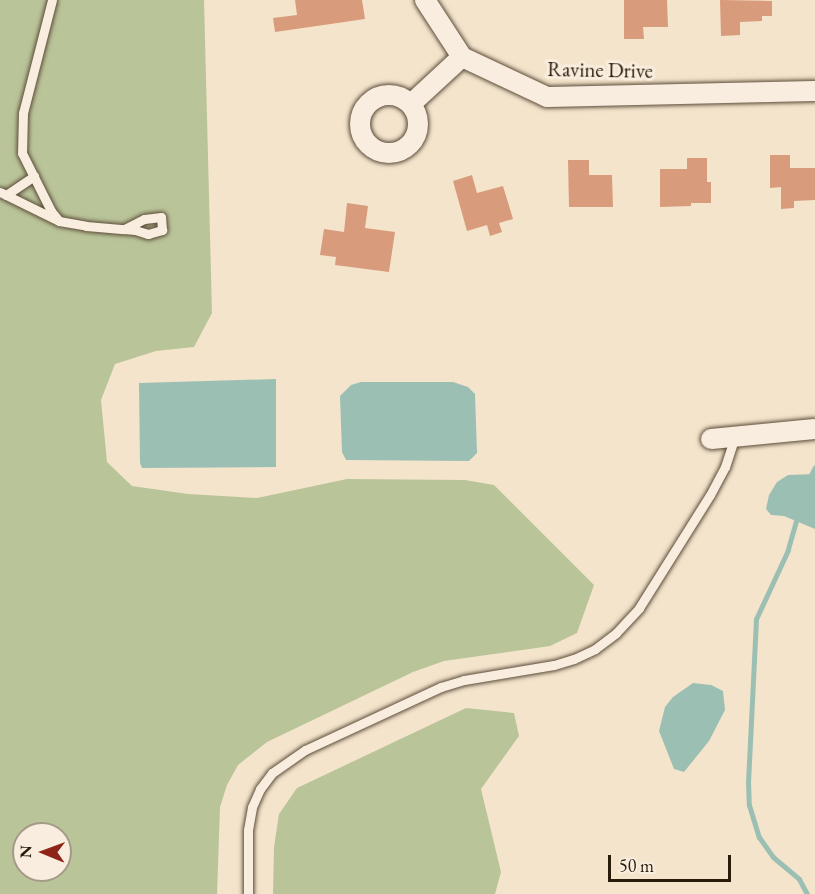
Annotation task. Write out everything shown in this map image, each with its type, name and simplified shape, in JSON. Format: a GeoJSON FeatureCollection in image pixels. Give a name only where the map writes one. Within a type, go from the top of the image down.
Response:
{"type":"FeatureCollection","features":[{"type":"Feature","properties":{"kind":"street"},"geometry":{"type":"LineString","coordinates":[[411,104],[462,57],[425,0]]}},
{"type":"Feature","properties":{"kind":"street","name":"Ravine Drive"},"geometry":{"type":"LineString","coordinates":[[462,57],[546,97],[815,91]]}},
{"type":"Feature","properties":{"kind":"street"},"geometry":{"type":"LineString","coordinates":[[711,439],[815,429]]}},
{"type":"Feature","properties":{"kind":"lane"},"geometry":{"type":"LineString","coordinates":[[52,0],[23,113],[22,153],[51,211],[59,221]]}},
{"type":"Feature","properties":{"kind":"lane"},"geometry":{"type":"LineString","coordinates":[[3,193],[34,176]]}},
{"type":"Feature","properties":{"kind":"lane"},"geometry":{"type":"LineString","coordinates":[[3,193],[59,221],[124,229]]}},
{"type":"Feature","properties":{"kind":"lane"},"geometry":{"type":"LineString","coordinates":[[248,894],[248,830],[252,807],[260,789],[272,773],[305,750],[441,687],[465,680],[554,665],[595,649],[623,627],[639,608],[726,467],[735,436]]}},
{"type":"Feature","properties":{"kind":"green space"},"geometry":{"type":"Polygon","coordinates":[[[0,0],[204,0],[212,313],[194,347],[156,351],[115,364],[101,400],[107,462],[132,486],[188,494],[257,498],[347,479],[465,480],[494,485],[594,585],[577,633],[550,646],[444,661],[413,672],[267,742],[238,765],[227,785],[220,807],[217,894],[0,894],[0,0]]]}},
{"type":"Feature","properties":{"kind":"green space"},"geometry":{"type":"Polygon","coordinates":[[[466,708],[514,713],[519,736],[481,789],[501,872],[495,894],[273,894],[274,847],[279,814],[297,788],[466,708]]]}},
{"type":"Feature","properties":{"kind":"water"},"geometry":{"type":"Polygon","coordinates":[[[276,379],[276,467],[142,468],[140,463],[139,383],[276,379]]]}},
{"type":"Feature","properties":{"kind":"water"},"geometry":{"type":"Polygon","coordinates":[[[361,382],[453,382],[468,387],[475,394],[477,453],[469,461],[346,460],[342,452],[340,396],[351,385],[361,382]]]}},
{"type":"Feature","properties":{"kind":"water"},"geometry":{"type":"Polygon","coordinates":[[[815,474],[815,529],[784,516],[771,515],[766,509],[769,495],[777,482],[788,475],[815,474]]]}},
{"type":"Feature","properties":{"kind":"water"},"geometry":{"type":"Polygon","coordinates":[[[693,683],[711,685],[723,691],[725,710],[709,741],[684,772],[674,769],[659,731],[665,707],[673,697],[693,683]]]}},
{"type":"Feature","properties":{"kind":"building"},"geometry":{"type":"Polygon","coordinates":[[[295,0],[362,0],[365,19],[275,32],[273,18],[297,15],[295,0]]]}},
{"type":"Feature","properties":{"kind":"building"},"geometry":{"type":"Polygon","coordinates":[[[624,0],[667,0],[668,27],[643,27],[644,39],[624,39],[624,0]]]}},
{"type":"Feature","properties":{"kind":"building"},"geometry":{"type":"Polygon","coordinates":[[[720,0],[772,1],[772,16],[762,16],[762,21],[740,22],[740,35],[721,36],[720,0]]]}},
{"type":"Feature","properties":{"kind":"building"},"geometry":{"type":"Polygon","coordinates":[[[770,155],[790,155],[790,168],[815,168],[815,200],[794,201],[794,208],[781,209],[781,187],[770,188],[770,155]]]}},
{"type":"Feature","properties":{"kind":"building"},"geometry":{"type":"Polygon","coordinates":[[[687,158],[707,158],[707,182],[711,182],[711,203],[660,207],[660,169],[687,169],[687,158]]]}},
{"type":"Feature","properties":{"kind":"building"},"geometry":{"type":"Polygon","coordinates":[[[568,160],[589,160],[589,175],[612,175],[613,207],[569,207],[568,160]]]}},
{"type":"Feature","properties":{"kind":"building"},"geometry":{"type":"Polygon","coordinates":[[[472,175],[477,193],[503,186],[513,219],[499,223],[502,232],[490,236],[487,225],[467,231],[453,181],[472,175]]]}},
{"type":"Feature","properties":{"kind":"building"},"geometry":{"type":"Polygon","coordinates":[[[347,203],[368,206],[365,228],[395,232],[389,272],[335,265],[336,257],[320,255],[324,229],[344,232],[347,203]]]}},
{"type":"Feature","properties":{"kind":"waterway"},"geometry":{"type":"LineString","coordinates":[[809,479],[815,467]]}},
{"type":"Feature","properties":{"kind":"waterway"},"geometry":{"type":"LineString","coordinates":[[798,514],[788,550],[756,619],[748,781],[749,805],[759,837],[773,857],[799,879],[807,894]]}}]}
